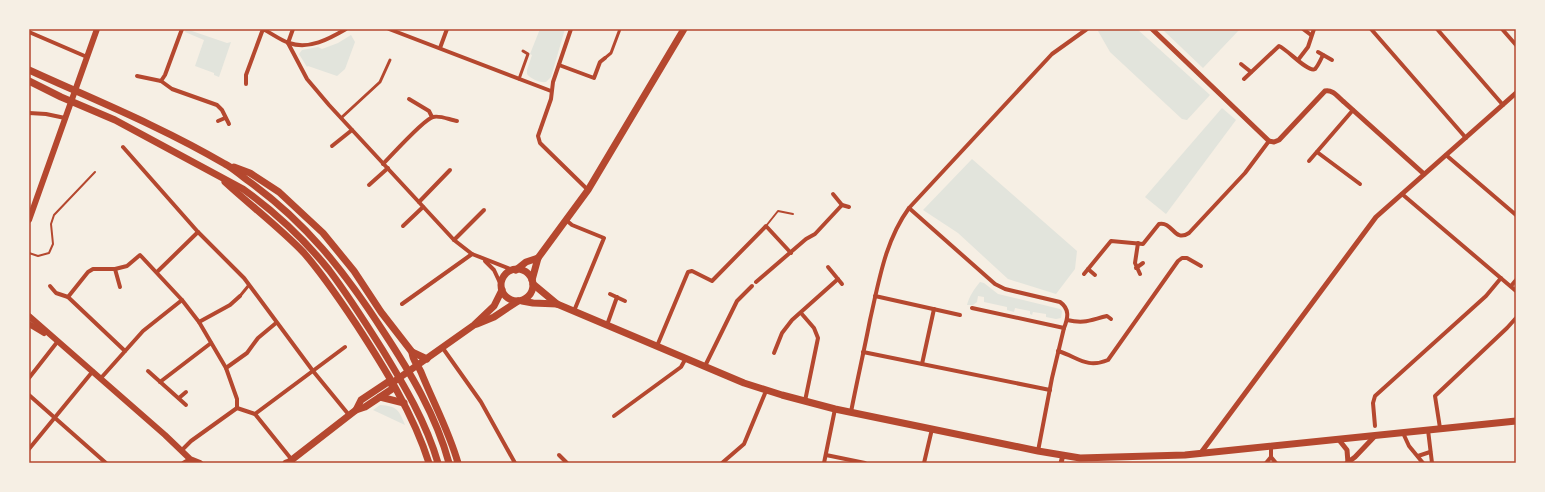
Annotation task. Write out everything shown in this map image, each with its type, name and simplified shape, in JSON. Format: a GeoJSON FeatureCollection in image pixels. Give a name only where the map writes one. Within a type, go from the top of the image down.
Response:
{"type":"FeatureCollection","features":[{"type":"Feature","properties":{"kind":"main road"},"geometry":{"type":"LineString","coordinates":[[29,220],[32,202],[69,108],[97,29]]}},
{"type":"Feature","properties":{"kind":"main road"},"geometry":{"type":"LineString","coordinates":[[474,325],[494,317],[530,293],[538,258],[588,190],[684,29]]}},
{"type":"Feature","properties":{"kind":"main road"},"geometry":{"type":"LineString","coordinates":[[29,70],[112,106],[226,164],[250,173],[264,181],[291,203],[323,233],[354,271],[381,312],[412,352],[427,359]]}},
{"type":"Feature","properties":{"kind":"main road"},"geometry":{"type":"LineString","coordinates":[[29,80],[61,97],[115,120],[218,175],[243,189],[278,216],[310,248],[328,270],[378,342],[423,422],[438,463]]}},
{"type":"Feature","properties":{"kind":"main road"},"geometry":{"type":"LineString","coordinates":[[226,164],[265,192],[286,211],[316,240],[346,276],[365,302],[416,385],[437,426],[449,463]]}},
{"type":"Feature","properties":{"kind":"main road"},"geometry":{"type":"LineString","coordinates":[[218,175],[283,232],[309,260],[344,306],[370,346],[404,404],[429,463]]}},
{"type":"Feature","properties":{"kind":"main road"},"geometry":{"type":"LineString","coordinates":[[356,410],[361,400],[388,382],[392,383],[474,325],[494,306],[505,275],[526,262],[538,258]]}},
{"type":"Feature","properties":{"kind":"main road"},"geometry":{"type":"LineString","coordinates":[[514,270],[520,270],[527,273],[532,282],[557,304],[766,391],[835,409],[1038,451],[1096,461],[1200,454],[1516,421]]}},
{"type":"Feature","properties":{"kind":"main road"},"geometry":{"type":"LineString","coordinates":[[502,287],[508,298],[532,303],[557,304]]}},
{"type":"Feature","properties":{"kind":"main road"},"geometry":{"type":"LineString","coordinates":[[29,316],[182,450],[190,461],[200,463]]}},
{"type":"Feature","properties":{"kind":"main road"},"geometry":{"type":"LineString","coordinates":[[29,324],[58,342]]}},
{"type":"Feature","properties":{"kind":"main road"},"geometry":{"type":"LineString","coordinates":[[412,352],[412,357],[418,365],[447,431],[458,463]]}},
{"type":"Feature","properties":{"kind":"main road"},"geometry":{"type":"LineString","coordinates":[[289,462],[349,415],[356,410],[366,407],[392,388],[392,383]]}},
{"type":"Feature","properties":{"kind":"main road"},"geometry":{"type":"LineString","coordinates":[[380,397],[404,404]]}},
{"type":"Feature","properties":{"kind":"street"},"geometry":{"type":"LineString","coordinates":[[161,81],[182,29]]}},
{"type":"Feature","properties":{"kind":"street"},"geometry":{"type":"LineString","coordinates":[[246,84],[246,75],[263,29],[288,43],[304,45],[322,42],[346,29]]}},
{"type":"Feature","properties":{"kind":"street"},"geometry":{"type":"LineString","coordinates":[[293,29],[288,43],[307,79],[328,105],[454,240],[472,254],[514,270]]}},
{"type":"Feature","properties":{"kind":"street"},"geometry":{"type":"LineString","coordinates":[[389,29],[551,91]]}},
{"type":"Feature","properties":{"kind":"street"},"geometry":{"type":"LineString","coordinates":[[440,48],[447,29]]}},
{"type":"Feature","properties":{"kind":"street"},"geometry":{"type":"LineString","coordinates":[[570,29],[551,91],[551,99],[538,136],[540,143],[588,190]]}},
{"type":"Feature","properties":{"kind":"street"},"geometry":{"type":"LineString","coordinates":[[559,65],[594,78],[600,62],[611,53],[620,29]]}},
{"type":"Feature","properties":{"kind":"street"},"geometry":{"type":"LineString","coordinates":[[851,412],[875,296],[887,247],[896,227],[909,208],[1052,54],[1087,29]]}},
{"type":"Feature","properties":{"kind":"street"},"geometry":{"type":"LineString","coordinates":[[1152,29],[1269,141],[1274,142],[1279,140],[1325,91],[1328,90],[1331,91],[1424,174]]}},
{"type":"Feature","properties":{"kind":"street"},"geometry":{"type":"LineString","coordinates":[[1303,29],[1311,35]]}},
{"type":"Feature","properties":{"kind":"street"},"geometry":{"type":"LineString","coordinates":[[1298,60],[1308,47],[1314,29]]}},
{"type":"Feature","properties":{"kind":"street"},"geometry":{"type":"LineString","coordinates":[[1371,29],[1466,138]]}},
{"type":"Feature","properties":{"kind":"street"},"geometry":{"type":"LineString","coordinates":[[1437,29],[1502,105]]}},
{"type":"Feature","properties":{"kind":"street"},"geometry":{"type":"LineString","coordinates":[[1502,29],[1516,45]]}},
{"type":"Feature","properties":{"kind":"street"},"geometry":{"type":"LineString","coordinates":[[29,32],[87,57]]}},
{"type":"Feature","properties":{"kind":"street"},"geometry":{"type":"LineString","coordinates":[[1244,79],[1279,46],[1311,70],[1315,68],[1323,56]]}},
{"type":"Feature","properties":{"kind":"street"},"geometry":{"type":"LineString","coordinates":[[519,79],[528,54],[523,51]]}},
{"type":"Feature","properties":{"kind":"street"},"geometry":{"type":"LineString","coordinates":[[1318,52],[1332,60]]}},
{"type":"Feature","properties":{"kind":"street"},"geometry":{"type":"LineString","coordinates":[[341,118],[380,82],[390,60]]}},
{"type":"Feature","properties":{"kind":"street"},"geometry":{"type":"LineString","coordinates":[[1242,64],[1251,72]]}},
{"type":"Feature","properties":{"kind":"street"},"geometry":{"type":"LineString","coordinates":[[137,76],[161,81],[172,89],[217,105],[222,110],[229,124]]}},
{"type":"Feature","properties":{"kind":"street"},"geometry":{"type":"LineString","coordinates":[[1200,454],[1365,230],[1424,174],[1516,93]]}},
{"type":"Feature","properties":{"kind":"street"},"geometry":{"type":"LineString","coordinates":[[410,99],[429,111],[432,117]]}},
{"type":"Feature","properties":{"kind":"street"},"geometry":{"type":"LineString","coordinates":[[1309,161],[1352,110]]}},
{"type":"Feature","properties":{"kind":"street"},"geometry":{"type":"LineString","coordinates":[[29,113],[46,114],[65,118]]}},
{"type":"Feature","properties":{"kind":"street"},"geometry":{"type":"LineString","coordinates":[[383,164],[432,117],[439,116],[457,121]]}},
{"type":"Feature","properties":{"kind":"street"},"geometry":{"type":"LineString","coordinates":[[218,121],[225,118]]}},
{"type":"Feature","properties":{"kind":"street"},"geometry":{"type":"LineString","coordinates":[[332,146],[352,130]]}},
{"type":"Feature","properties":{"kind":"street"},"geometry":{"type":"LineString","coordinates":[[1084,274],[1111,241],[1143,244],[1159,224],[1162,223],[1166,224],[1178,235],[1185,235],[1189,233],[1245,173],[1269,141]]}},
{"type":"Feature","properties":{"kind":"street"},"geometry":{"type":"LineString","coordinates":[[123,147],[198,232],[244,278],[276,323],[349,415]]}},
{"type":"Feature","properties":{"kind":"street"},"geometry":{"type":"LineString","coordinates":[[1317,152],[1360,184]]}},
{"type":"Feature","properties":{"kind":"street"},"geometry":{"type":"LineString","coordinates":[[1446,155],[1516,214]]}},
{"type":"Feature","properties":{"kind":"street"},"geometry":{"type":"LineString","coordinates":[[369,185],[388,168]]}},
{"type":"Feature","properties":{"kind":"street"},"geometry":{"type":"LineString","coordinates":[[419,202],[450,170]]}},
{"type":"Feature","properties":{"kind":"street"},"geometry":{"type":"LineString","coordinates":[[833,194],[842,205],[849,207]]}},
{"type":"Feature","properties":{"kind":"street"},"geometry":{"type":"LineString","coordinates":[[1402,194],[1516,291]]}},
{"type":"Feature","properties":{"kind":"street"},"geometry":{"type":"LineString","coordinates":[[756,282],[806,239],[814,234],[842,205]]}},
{"type":"Feature","properties":{"kind":"street"},"geometry":{"type":"LineString","coordinates":[[404,226],[423,207]]}},
{"type":"Feature","properties":{"kind":"street"},"geometry":{"type":"LineString","coordinates":[[909,208],[995,284],[1005,289],[1060,302],[1064,305],[1067,311],[1067,320],[1058,351],[1038,451]]}},
{"type":"Feature","properties":{"kind":"street"},"geometry":{"type":"LineString","coordinates":[[454,240],[484,210]]}},
{"type":"Feature","properties":{"kind":"street"},"geometry":{"type":"LineString","coordinates":[[566,220],[572,225],[604,238],[574,311]]}},
{"type":"Feature","properties":{"kind":"street"},"geometry":{"type":"LineString","coordinates":[[657,346],[688,272],[692,271],[712,281],[766,226],[791,253]]}},
{"type":"Feature","properties":{"kind":"street"},"geometry":{"type":"LineString","coordinates":[[158,272],[198,232]]}},
{"type":"Feature","properties":{"kind":"street"},"geometry":{"type":"LineString","coordinates":[[1138,243],[1135,263],[1140,274]]}},
{"type":"Feature","properties":{"kind":"street"},"geometry":{"type":"LineString","coordinates":[[402,304],[472,254]]}},
{"type":"Feature","properties":{"kind":"street"},"geometry":{"type":"LineString","coordinates":[[68,297],[88,272],[93,269],[115,269],[127,266],[140,255],[158,272],[199,322],[226,368],[237,399],[237,408]]}},
{"type":"Feature","properties":{"kind":"street"},"geometry":{"type":"LineString","coordinates":[[1058,351],[1087,364],[1101,363],[1108,360],[1178,261],[1182,258],[1187,258],[1201,266]]}},
{"type":"Feature","properties":{"kind":"street"},"geometry":{"type":"LineString","coordinates":[[485,260],[494,270],[502,287]]}},
{"type":"Feature","properties":{"kind":"street"},"geometry":{"type":"LineString","coordinates":[[1136,268],[1143,262]]}},
{"type":"Feature","properties":{"kind":"street"},"geometry":{"type":"LineString","coordinates":[[828,267],[842,284]]}},
{"type":"Feature","properties":{"kind":"street"},"geometry":{"type":"LineString","coordinates":[[115,269],[120,287]]}},
{"type":"Feature","properties":{"kind":"street"},"geometry":{"type":"LineString","coordinates":[[1088,269],[1095,275]]}},
{"type":"Feature","properties":{"kind":"street"},"geometry":{"type":"LineString","coordinates":[[1375,426],[1374,403],[1376,396],[1486,296],[1501,278]]}},
{"type":"Feature","properties":{"kind":"street"},"geometry":{"type":"LineString","coordinates":[[774,353],[782,333],[792,320],[838,279]]}},
{"type":"Feature","properties":{"kind":"street"},"geometry":{"type":"LineString","coordinates":[[1510,286],[1516,280]]}},
{"type":"Feature","properties":{"kind":"street"},"geometry":{"type":"LineString","coordinates":[[199,322],[230,305],[249,285]]}},
{"type":"Feature","properties":{"kind":"street"},"geometry":{"type":"LineString","coordinates":[[50,286],[56,293],[68,297],[125,351]]}},
{"type":"Feature","properties":{"kind":"street"},"geometry":{"type":"LineString","coordinates":[[705,366],[737,301],[752,286]]}},
{"type":"Feature","properties":{"kind":"street"},"geometry":{"type":"LineString","coordinates":[[610,294],[625,300]]}},
{"type":"Feature","properties":{"kind":"street"},"geometry":{"type":"LineString","coordinates":[[875,296],[960,315]]}},
{"type":"Feature","properties":{"kind":"street"},"geometry":{"type":"LineString","coordinates":[[608,325],[618,297]]}},
{"type":"Feature","properties":{"kind":"street"},"geometry":{"type":"LineString","coordinates":[[101,378],[143,331],[182,300]]}},
{"type":"Feature","properties":{"kind":"street"},"geometry":{"type":"LineString","coordinates":[[972,308],[1064,328]]}},
{"type":"Feature","properties":{"kind":"street"},"geometry":{"type":"LineString","coordinates":[[922,364],[934,309]]}},
{"type":"Feature","properties":{"kind":"street"},"geometry":{"type":"LineString","coordinates":[[801,313],[814,328],[818,338],[804,402]]}},
{"type":"Feature","properties":{"kind":"street"},"geometry":{"type":"LineString","coordinates":[[1067,320],[1085,322],[1107,316],[1111,319]]}},
{"type":"Feature","properties":{"kind":"street"},"geometry":{"type":"LineString","coordinates":[[1440,428],[1435,396],[1516,318]]}},
{"type":"Feature","properties":{"kind":"street"},"geometry":{"type":"LineString","coordinates":[[226,368],[248,353],[258,338],[276,323]]}},
{"type":"Feature","properties":{"kind":"street"},"geometry":{"type":"LineString","coordinates":[[29,378],[58,342]]}},
{"type":"Feature","properties":{"kind":"street"},"geometry":{"type":"LineString","coordinates":[[160,382],[211,343]]}},
{"type":"Feature","properties":{"kind":"street"},"geometry":{"type":"LineString","coordinates":[[255,414],[345,347]]}},
{"type":"Feature","properties":{"kind":"street"},"geometry":{"type":"LineString","coordinates":[[442,347],[482,402],[515,463]]}},
{"type":"Feature","properties":{"kind":"street"},"geometry":{"type":"LineString","coordinates":[[863,352],[1050,390]]}},
{"type":"Feature","properties":{"kind":"street"},"geometry":{"type":"LineString","coordinates":[[614,416],[681,367],[686,358]]}},
{"type":"Feature","properties":{"kind":"street"},"geometry":{"type":"LineString","coordinates":[[29,449],[93,371]]}},
{"type":"Feature","properties":{"kind":"street"},"geometry":{"type":"LineString","coordinates":[[148,371],[186,405]]}},
{"type":"Feature","properties":{"kind":"street"},"geometry":{"type":"LineString","coordinates":[[722,463],[744,444],[766,391]]}},
{"type":"Feature","properties":{"kind":"street"},"geometry":{"type":"LineString","coordinates":[[179,398],[186,392]]}},
{"type":"Feature","properties":{"kind":"street"},"geometry":{"type":"LineString","coordinates":[[29,394],[106,463]]}},
{"type":"Feature","properties":{"kind":"street"},"geometry":{"type":"LineString","coordinates":[[237,408],[255,414],[289,462]]}},
{"type":"Feature","properties":{"kind":"street"},"geometry":{"type":"LineString","coordinates":[[182,450],[191,441],[237,408]]}},
{"type":"Feature","properties":{"kind":"street"},"geometry":{"type":"LineString","coordinates":[[824,463],[835,409]]}},
{"type":"Feature","properties":{"kind":"street"},"geometry":{"type":"LineString","coordinates":[[924,463],[932,429]]}},
{"type":"Feature","properties":{"kind":"street"},"geometry":{"type":"LineString","coordinates":[[1428,430],[1431,463]]}},
{"type":"Feature","properties":{"kind":"street"},"geometry":{"type":"LineString","coordinates":[[1403,433],[1407,442],[1423,463]]}},
{"type":"Feature","properties":{"kind":"street"},"geometry":{"type":"LineString","coordinates":[[1348,463],[1375,436]]}},
{"type":"Feature","properties":{"kind":"street"},"geometry":{"type":"LineString","coordinates":[[1339,440],[1346,450],[1348,463]]}},
{"type":"Feature","properties":{"kind":"street"},"geometry":{"type":"LineString","coordinates":[[1266,463],[1270,457],[1271,447]]}},
{"type":"Feature","properties":{"kind":"street"},"geometry":{"type":"LineString","coordinates":[[1418,456],[1430,452]]}},
{"type":"Feature","properties":{"kind":"street"},"geometry":{"type":"LineString","coordinates":[[559,455],[567,463]]}},
{"type":"Feature","properties":{"kind":"street"},"geometry":{"type":"LineString","coordinates":[[826,455],[865,463]]}},
{"type":"Feature","properties":{"kind":"street"},"geometry":{"type":"LineString","coordinates":[[1061,463],[1063,455]]}},
{"type":"Feature","properties":{"kind":"street"},"geometry":{"type":"LineString","coordinates":[[1270,457],[1276,463]]}},
{"type":"Feature","properties":{"kind":"street"},"geometry":{"type":"LineString","coordinates":[[182,463],[190,461]]}},
{"type":"Feature","properties":{"kind":"lane"},"geometry":{"type":"LineString","coordinates":[[29,253],[38,256],[48,253],[53,244],[51,224],[54,215],[95,172]]}},
{"type":"Feature","properties":{"kind":"lane"},"geometry":{"type":"LineString","coordinates":[[766,226],[778,211],[793,214]]}},
{"type":"Feature","properties":{"kind":"shaded area"},"geometry":{"type":"Polygon","coordinates":[[[186,29],[227,43],[231,42],[219,77],[214,75],[214,73],[195,66],[204,40],[185,32],[186,29]]]}},
{"type":"Feature","properties":{"kind":"shaded area"},"geometry":{"type":"Polygon","coordinates":[[[540,29],[565,29],[551,77],[546,82],[541,82],[531,78],[527,74],[532,55],[530,54],[540,29]]]}},
{"type":"Feature","properties":{"kind":"shaded area"},"geometry":{"type":"Polygon","coordinates":[[[1101,29],[1137,29],[1210,95],[1187,120],[1182,119],[1110,52],[1098,31],[1101,29]]]}},
{"type":"Feature","properties":{"kind":"shaded area"},"geometry":{"type":"Polygon","coordinates":[[[1162,29],[1240,29],[1203,68],[1162,29]]]}},
{"type":"Feature","properties":{"kind":"shaded area"},"geometry":{"type":"Polygon","coordinates":[[[351,35],[355,42],[345,69],[337,76],[308,66],[307,67],[299,54],[302,50],[318,47],[322,49],[338,43],[351,35]]]}},
{"type":"Feature","properties":{"kind":"shaded area"},"geometry":{"type":"Polygon","coordinates":[[[1222,108],[1236,120],[1166,214],[1145,197],[1222,108]]]}},
{"type":"Feature","properties":{"kind":"shaded area"},"geometry":{"type":"Polygon","coordinates":[[[972,159],[1077,251],[1075,269],[1056,294],[1008,279],[958,233],[923,210],[972,159]]]}},
{"type":"Feature","properties":{"kind":"shaded area"},"geometry":{"type":"Polygon","coordinates":[[[980,282],[984,283],[998,294],[1060,309],[1062,311],[1061,318],[1056,319],[1046,317],[1046,314],[1033,312],[1032,315],[1030,314],[1030,311],[1015,308],[1014,312],[1007,310],[1007,307],[984,302],[984,297],[978,296],[977,302],[973,305],[967,305],[972,293],[980,282]]]}},
{"type":"Feature","properties":{"kind":"shaded area"},"geometry":{"type":"Polygon","coordinates":[[[380,405],[390,406],[397,410],[405,425],[373,410],[380,405]]]}}]}
